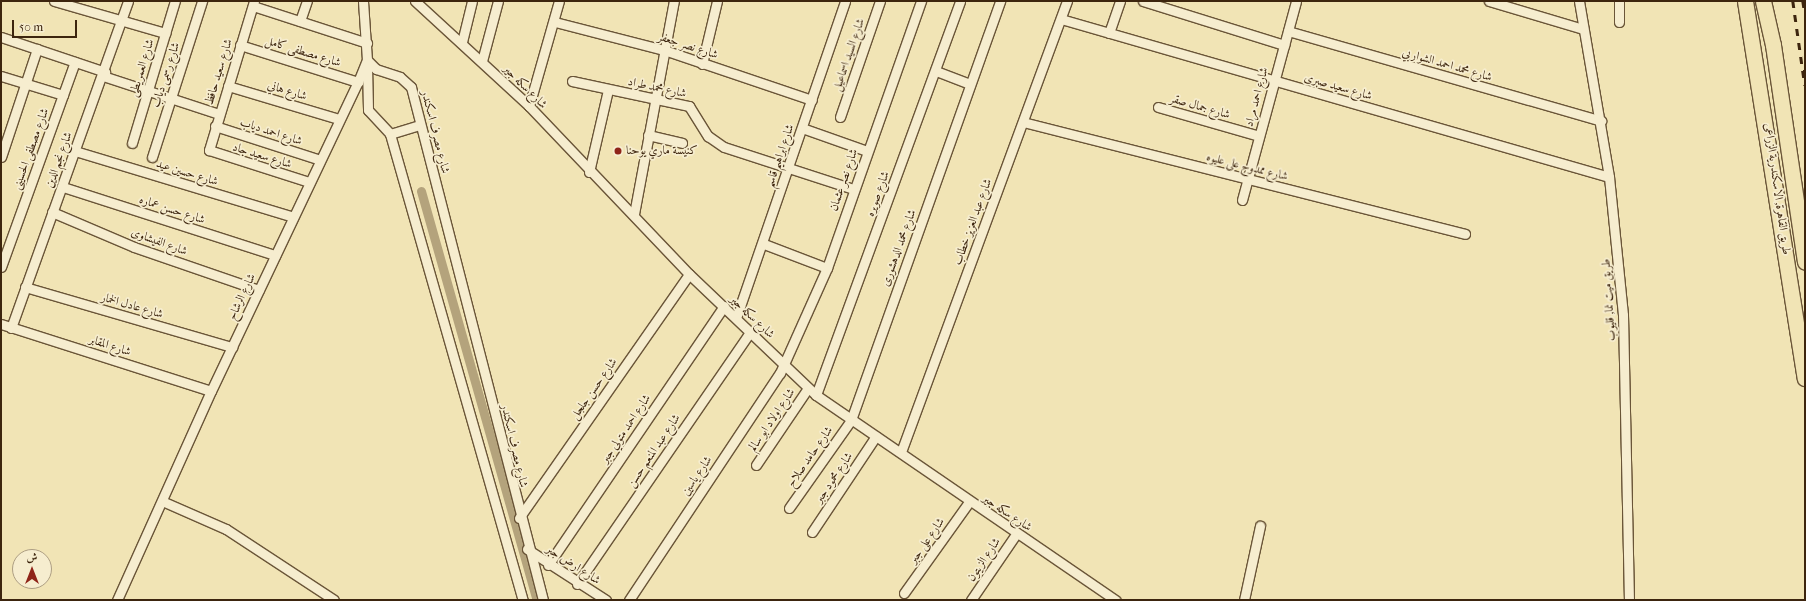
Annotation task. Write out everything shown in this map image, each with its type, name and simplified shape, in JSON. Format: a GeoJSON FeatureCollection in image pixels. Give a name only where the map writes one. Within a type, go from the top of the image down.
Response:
{"type":"FeatureCollection","features":[{"type":"Feature","properties":{"kind":"highway","name":"طريق القاهرة, الاسكندرية الزراعى"},"geometry":{"type":"LineString","coordinates":[[1745,1],[1757,58],[1805,378]]}},
{"type":"Feature","properties":{"kind":"highway","name":"طريق القاهرة, الاسكندرية الزراعى"},"geometry":{"type":"LineString","coordinates":[[1763,1],[1773,45],[1805,262]]}},
{"type":"Feature","properties":{"kind":"street"},"geometry":{"type":"LineString","coordinates":[[54,1],[74,4],[123,21],[165,33]]}},
{"type":"Feature","properties":{"kind":"street","name":"شارع نجم الدين"},"geometry":{"type":"LineString","coordinates":[[11,328],[52,212],[63,187],[123,21],[128,1]]}},
{"type":"Feature","properties":{"kind":"street","name":"شارع العمريطى"},"geometry":{"type":"LineString","coordinates":[[132,143],[175,1]]}},
{"type":"Feature","properties":{"kind":"street","name":"شارع رسمى دياب"},"geometry":{"type":"LineString","coordinates":[[152,157],[202,1]]}},
{"type":"Feature","properties":{"kind":"street"},"geometry":{"type":"LineString","coordinates":[[300,21],[307,1]]}},
{"type":"Feature","properties":{"kind":"street","name":"شارع الرشاح"},"geometry":{"type":"LineString","coordinates":[[117,600],[211,391],[292,217],[358,82],[367,60],[364,1]]}},
{"type":"Feature","properties":{"kind":"street","name":"شارع سكه جير"},"geometry":{"type":"LineString","coordinates":[[416,1],[462,42],[529,106],[589,172],[634,214],[689,274],[816,395],[851,420],[901,452],[969,502],[1115,600]]}},
{"type":"Feature","properties":{"kind":"street"},"geometry":{"type":"LineString","coordinates":[[462,42],[472,1]]}},
{"type":"Feature","properties":{"kind":"street"},"geometry":{"type":"LineString","coordinates":[[482,61],[498,1]]}},
{"type":"Feature","properties":{"kind":"street"},"geometry":{"type":"LineString","coordinates":[[529,106],[560,1]]}},
{"type":"Feature","properties":{"kind":"street"},"geometry":{"type":"LineString","coordinates":[[634,214],[674,1]]}},
{"type":"Feature","properties":{"kind":"street"},"geometry":{"type":"LineString","coordinates":[[702,64],[717,1]]}},
{"type":"Feature","properties":{"kind":"street","name":"شارع السيد اسماعيل"},"geometry":{"type":"LineString","coordinates":[[840,117],[880,1]]}},
{"type":"Feature","properties":{"kind":"street","name":"شارع نصر عثمان"},"geometry":{"type":"LineString","coordinates":[[784,365],[827,268],[853,189],[921,1]]}},
{"type":"Feature","properties":{"kind":"street","name":"شارع صويره"},"geometry":{"type":"LineString","coordinates":[[816,395],[936,71],[960,1]]}},
{"type":"Feature","properties":{"kind":"street","name":"شارع محمد الدهشورى"},"geometry":{"type":"LineString","coordinates":[[851,420],[1000,1]]}},
{"type":"Feature","properties":{"kind":"street","name":"شارع عبد العزيز خطاب"},"geometry":{"type":"LineString","coordinates":[[901,452],[1067,1]]}},
{"type":"Feature","properties":{"kind":"street"},"geometry":{"type":"LineString","coordinates":[[1109,33],[1120,1]]}},
{"type":"Feature","properties":{"kind":"street"},"geometry":{"type":"LineString","coordinates":[[1143,1],[1174,6],[1284,44]]}},
{"type":"Feature","properties":{"kind":"street","name":"شارع احمد مراد"},"geometry":{"type":"LineString","coordinates":[[1242,200],[1296,1]]}},
{"type":"Feature","properties":{"kind":"street"},"geometry":{"type":"LineString","coordinates":[[1489,1],[1583,29]]}},
{"type":"Feature","properties":{"kind":"street","name":"طريق ميت نما, قليوب"},"geometry":{"type":"LineString","coordinates":[[1579,1],[1609,177],[1625,336],[1629,600]]}},
{"type":"Feature","properties":{"kind":"street"},"geometry":{"type":"LineString","coordinates":[[1619,1],[1619,22]]}},
{"type":"Feature","properties":{"kind":"street","name":"شارع ابراهيم قاسم"},"geometry":{"type":"LineString","coordinates":[[736,318],[764,244],[787,169],[812,100],[841,2]]}},
{"type":"Feature","properties":{"kind":"street"},"geometry":{"type":"LineString","coordinates":[[253,3],[300,21],[367,43]]}},
{"type":"Feature","properties":{"kind":"street","name":"شارع سعيد حافظ"},"geometry":{"type":"LineString","coordinates":[[209,150],[218,114],[253,3]]}},
{"type":"Feature","properties":{"kind":"street","name":"شارع سعيد صبرى"},"geometry":{"type":"LineString","coordinates":[[1060,19],[1609,177]]}},
{"type":"Feature","properties":{"kind":"street","name":"شارع نصر جعفر"},"geometry":{"type":"LineString","coordinates":[[555,22],[664,50],[812,100]]}},
{"type":"Feature","properties":{"kind":"street","name":"شارع محمد احمد الشواربي"},"geometry":{"type":"LineString","coordinates":[[1288,31],[1600,121]]}},
{"type":"Feature","properties":{"kind":"street"},"geometry":{"type":"LineString","coordinates":[[1,37],[75,62],[148,91],[218,114]]}},
{"type":"Feature","properties":{"kind":"street","name":"شارع مصطفى كامل"},"geometry":{"type":"LineString","coordinates":[[240,45],[358,82]]}},
{"type":"Feature","properties":{"kind":"street"},"geometry":{"type":"LineString","coordinates":[[1,157],[37,49]]}},
{"type":"Feature","properties":{"kind":"street"},"geometry":{"type":"LineString","coordinates":[[367,60],[368,110],[390,134],[523,600]]}},
{"type":"Feature","properties":{"kind":"street","name":"شارع مصرف اسكندر"},"geometry":{"type":"LineString","coordinates":[[367,60],[381,72],[407,81],[413,94],[419,126],[527,549],[542,600]]}},
{"type":"Feature","properties":{"kind":"street","name":"شارع مصطفى الحسينى"},"geometry":{"type":"LineString","coordinates":[[1,267],[75,62]]}},
{"type":"Feature","properties":{"kind":"street"},"geometry":{"type":"LineString","coordinates":[[936,71],[970,84]]}},
{"type":"Feature","properties":{"kind":"street"},"geometry":{"type":"LineString","coordinates":[[1,76],[63,95]]}},
{"type":"Feature","properties":{"kind":"street","name":"شارع محمد طراد"},"geometry":{"type":"LineString","coordinates":[[572,81],[654,101],[689,106],[714,142],[787,169],[853,189]]}},
{"type":"Feature","properties":{"kind":"street","name":"شارع هاني"},"geometry":{"type":"LineString","coordinates":[[228,86],[339,119]]}},
{"type":"Feature","properties":{"kind":"street"},"geometry":{"type":"LineString","coordinates":[[589,172],[608,90]]}},
{"type":"Feature","properties":{"kind":"street","name":"شارع جمال صقر"},"geometry":{"type":"LineString","coordinates":[[1158,107],[1259,136]]}},
{"type":"Feature","properties":{"kind":"street","name":"شارع ممدوح على عليوه"},"geometry":{"type":"LineString","coordinates":[[1023,122],[1466,234]]}},
{"type":"Feature","properties":{"kind":"street","name":"شارع احمد دياب"},"geometry":{"type":"LineString","coordinates":[[215,126],[320,160]]}},
{"type":"Feature","properties":{"kind":"street"},"geometry":{"type":"LineString","coordinates":[[390,134],[419,126]]}},
{"type":"Feature","properties":{"kind":"street"},"geometry":{"type":"LineString","coordinates":[[802,128],[867,151]]}},
{"type":"Feature","properties":{"kind":"street"},"geometry":{"type":"LineString","coordinates":[[648,135],[682,143]]}},
{"type":"Feature","properties":{"kind":"street","name":"شارع سعيد جاد"},"geometry":{"type":"LineString","coordinates":[[209,150],[309,182]]}},
{"type":"Feature","properties":{"kind":"street","name":"شارع حسين عيد"},"geometry":{"type":"LineString","coordinates":[[76,152],[292,217]]}},
{"type":"Feature","properties":{"kind":"street","name":"شارع حسن عماره"},"geometry":{"type":"LineString","coordinates":[[63,187],[275,255]]}},
{"type":"Feature","properties":{"kind":"street","name":"شارع الفيشاوى"},"geometry":{"type":"LineString","coordinates":[[52,212],[134,248],[259,290]]}},
{"type":"Feature","properties":{"kind":"street"},"geometry":{"type":"LineString","coordinates":[[764,244],[827,268]]}},
{"type":"Feature","properties":{"kind":"street","name":"شارع حسن جلجل"},"geometry":{"type":"LineString","coordinates":[[519,518],[689,274]]}},
{"type":"Feature","properties":{"kind":"street","name":"شارع عادل الخمار"},"geometry":{"type":"LineString","coordinates":[[26,287],[232,347]]}},
{"type":"Feature","properties":{"kind":"street","name":"شارع احمد متولي جبر"},"geometry":{"type":"LineString","coordinates":[[548,565],[724,306]]}},
{"type":"Feature","properties":{"kind":"street","name":"شارع المقابر"},"geometry":{"type":"LineString","coordinates":[[1,324],[211,391]]}},
{"type":"Feature","properties":{"kind":"street","name":"شارع عبد المنعم حسن"},"geometry":{"type":"LineString","coordinates":[[577,584],[750,332]]}},
{"type":"Feature","properties":{"kind":"street","name":"شارع ياسين"},"geometry":{"type":"LineString","coordinates":[[629,600],[784,365]]}},
{"type":"Feature","properties":{"kind":"street","name":"شارع اولاد ابو سالم"},"geometry":{"type":"LineString","coordinates":[[756,466],[808,388]]}},
{"type":"Feature","properties":{"kind":"street","name":"شارع حامد صلاح"},"geometry":{"type":"LineString","coordinates":[[789,508],[851,420]]}},
{"type":"Feature","properties":{"kind":"street","name":"شارع محمود جبر"},"geometry":{"type":"LineString","coordinates":[[812,532],[876,436]]}},
{"type":"Feature","properties":{"kind":"street"},"geometry":{"type":"LineString","coordinates":[[162,501],[226,529],[334,600]]}},
{"type":"Feature","properties":{"kind":"street","name":"شارع على جبر"},"geometry":{"type":"LineString","coordinates":[[904,593],[969,502]]}},
{"type":"Feature","properties":{"kind":"street"},"geometry":{"type":"LineString","coordinates":[[1244,600],[1260,526]]}},
{"type":"Feature","properties":{"kind":"street","name":"شارع الزيتون"},"geometry":{"type":"LineString","coordinates":[[971,600],[1016,534]]}},
{"type":"Feature","properties":{"kind":"street","name":"شارع ارض جبر"},"geometry":{"type":"LineString","coordinates":[[527,549],[577,584],[606,600]]}},
{"type":"Feature","properties":{"kind":"waterway"},"geometry":{"type":"LineString","coordinates":[[421,191],[537,600]]}},
{"type":"Feature","properties":{"kind":"railway"},"geometry":{"type":"LineString","coordinates":[[1793,1],[1805,85]]}},
{"type":"Feature","properties":{"kind":"railway"},"geometry":{"type":"LineString","coordinates":[[1803,1],[1805,13]]}},
{"type":"Feature","properties":{"kind":"place","name":"كنيسة ماري يوحنا"},"geometry":{"type":"Point","coordinates":[618,151]}}]}
